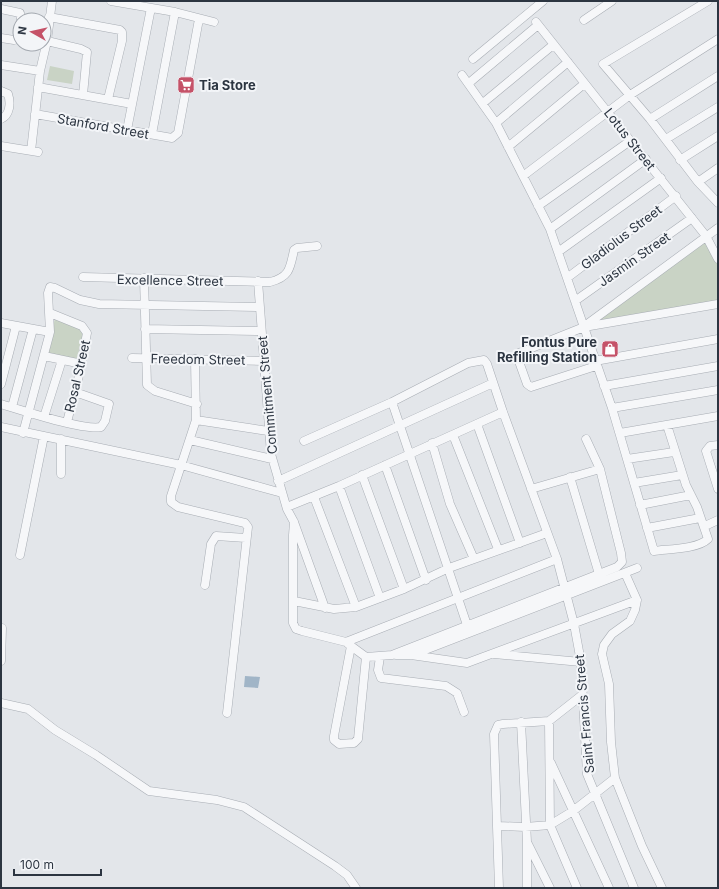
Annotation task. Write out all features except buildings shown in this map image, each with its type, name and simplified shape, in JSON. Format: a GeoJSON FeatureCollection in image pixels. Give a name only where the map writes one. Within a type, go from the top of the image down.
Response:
{"type":"FeatureCollection","features":[{"type":"Feature","properties":{"kind":"street"},"geometry":{"type":"LineString","coordinates":[[50,12],[52,1]]}},
{"type":"Feature","properties":{"kind":"street"},"geometry":{"type":"LineString","coordinates":[[112,1],[175,12],[214,22]]}},
{"type":"Feature","properties":{"kind":"street"},"geometry":{"type":"LineString","coordinates":[[473,59],[543,1]]}},
{"type":"Feature","properties":{"kind":"street"},"geometry":{"type":"LineString","coordinates":[[584,20],[612,1]]}},
{"type":"Feature","properties":{"kind":"street"},"geometry":{"type":"LineString","coordinates":[[708,1],[603,62],[603,65],[650,119],[698,182],[716,198]]}},
{"type":"Feature","properties":{"kind":"street"},"geometry":{"type":"LineString","coordinates":[[127,130],[151,8]]}},
{"type":"Feature","properties":{"kind":"street"},"geometry":{"type":"LineString","coordinates":[[1,9],[18,12]]}},
{"type":"Feature","properties":{"kind":"street"},"geometry":{"type":"LineString","coordinates":[[152,134],[175,12]]}},
{"type":"Feature","properties":{"kind":"street"},"geometry":{"type":"LineString","coordinates":[[52,18],[120,30],[122,32],[122,42],[108,99]]}},
{"type":"Feature","properties":{"kind":"street","name":"Stanford Street"},"geometry":{"type":"LineString","coordinates":[[35,114],[172,138],[178,133],[199,19]]}},
{"type":"Feature","properties":{"kind":"street","name":"Lotus Street"},"geometry":{"type":"LineString","coordinates":[[469,83],[537,23],[584,84],[676,196],[706,236],[718,259]]}},
{"type":"Feature","properties":{"kind":"street"},"geometry":{"type":"LineString","coordinates":[[1,38],[12,40]]}},
{"type":"Feature","properties":{"kind":"street"},"geometry":{"type":"LineString","coordinates":[[523,176],[630,95],[718,40]]}},
{"type":"Feature","properties":{"kind":"street"},"geometry":{"type":"LineString","coordinates":[[52,42],[81,49],[87,52],[83,95]]}},
{"type":"Feature","properties":{"kind":"street"},"geometry":{"type":"LineString","coordinates":[[483,103],[553,45]]}},
{"type":"Feature","properties":{"kind":"street"},"geometry":{"type":"LineString","coordinates":[[1,146],[35,151],[35,114],[40,71],[44,52]]}},
{"type":"Feature","properties":{"kind":"street"},"geometry":{"type":"LineString","coordinates":[[496,123],[568,62]]}},
{"type":"Feature","properties":{"kind":"street"},"geometry":{"type":"LineString","coordinates":[[1,65],[40,71]]}},
{"type":"Feature","properties":{"kind":"street"},"geometry":{"type":"LineString","coordinates":[[462,75],[496,123],[550,229],[612,408],[654,551],[694,546],[705,542],[708,539],[705,526],[700,518],[682,475],[667,425]]}},
{"type":"Feature","properties":{"kind":"street"},"geometry":{"type":"LineString","coordinates":[[650,119],[718,76]]}},
{"type":"Feature","properties":{"kind":"street"},"geometry":{"type":"LineString","coordinates":[[508,147],[584,84]]}},
{"type":"Feature","properties":{"kind":"street"},"geometry":{"type":"LineString","coordinates":[[38,87],[132,104]]}},
{"type":"Feature","properties":{"kind":"street"},"geometry":{"type":"LineString","coordinates":[[1,91],[8,94],[10,102],[7,114],[1,119]]}},
{"type":"Feature","properties":{"kind":"street"},"geometry":{"type":"LineString","coordinates":[[666,139],[718,107]]}},
{"type":"Feature","properties":{"kind":"street"},"geometry":{"type":"LineString","coordinates":[[680,160],[718,136]]}},
{"type":"Feature","properties":{"kind":"street"},"geometry":{"type":"LineString","coordinates":[[538,206],[630,141]]}},
{"type":"Feature","properties":{"kind":"street"},"geometry":{"type":"LineString","coordinates":[[550,229],[646,159]]}},
{"type":"Feature","properties":{"kind":"street"},"geometry":{"type":"LineString","coordinates":[[698,182],[718,168]]}},
{"type":"Feature","properties":{"kind":"street"},"geometry":{"type":"LineString","coordinates":[[558,252],[661,178]]}},
{"type":"Feature","properties":{"kind":"street","name":"Gladiolus Street"},"geometry":{"type":"LineString","coordinates":[[567,278],[676,196]]}},
{"type":"Feature","properties":{"kind":"street","name":"Jasmin Street"},"geometry":{"type":"LineString","coordinates":[[575,301],[692,218]]}},
{"type":"Feature","properties":{"kind":"street"},"geometry":{"type":"LineString","coordinates":[[584,327],[718,228]]}},
{"type":"Feature","properties":{"kind":"street","name":"Excellence Street"},"geometry":{"type":"LineString","coordinates":[[83,277],[270,282],[280,280],[292,265],[294,250],[297,248],[318,246]]}},
{"type":"Feature","properties":{"kind":"street"},"geometry":{"type":"LineString","coordinates":[[144,278],[147,381],[149,388],[197,404]]}},
{"type":"Feature","properties":{"kind":"street","name":"Commitment Street"},"geometry":{"type":"LineString","coordinates":[[258,281],[268,431],[272,459],[282,493],[325,608]]}},
{"type":"Feature","properties":{"kind":"street"},"geometry":{"type":"LineString","coordinates":[[23,433],[50,332],[48,293],[50,287],[92,303],[260,307]]}},
{"type":"Feature","properties":{"kind":"street"},"geometry":{"type":"LineString","coordinates":[[718,304],[584,327],[519,353],[517,358],[527,384],[531,387],[596,364],[718,339]]}},
{"type":"Feature","properties":{"kind":"street","name":"Rosal Street"},"geometry":{"type":"LineString","coordinates":[[50,313],[82,326],[87,330],[82,364],[67,422]]}},
{"type":"Feature","properties":{"kind":"street"},"geometry":{"type":"LineString","coordinates":[[1,323],[50,332]]}},
{"type":"Feature","properties":{"kind":"street"},"geometry":{"type":"LineString","coordinates":[[1,384],[16,326]]}},
{"type":"Feature","properties":{"kind":"street"},"geometry":{"type":"LineString","coordinates":[[12,407],[33,329]]}},
{"type":"Feature","properties":{"kind":"street"},"geometry":{"type":"LineString","coordinates":[[145,329],[261,331]]}},
{"type":"Feature","properties":{"kind":"street"},"geometry":{"type":"LineString","coordinates":[[44,356],[82,364]]}},
{"type":"Feature","properties":{"kind":"street","name":"Freedom Street"},"geometry":{"type":"LineString","coordinates":[[132,358],[264,361]]}},
{"type":"Feature","properties":{"kind":"street"},"geometry":{"type":"LineString","coordinates":[[195,359],[197,404],[196,420],[171,496],[173,504],[245,523],[248,527],[227,713]]}},
{"type":"Feature","properties":{"kind":"street","name":"Saint Francis Street"},"geometry":{"type":"LineString","coordinates":[[392,402],[479,359],[484,360],[487,364],[503,412],[558,560],[574,624],[581,662],[585,766],[634,888]]}},
{"type":"Feature","properties":{"kind":"street"},"geometry":{"type":"LineString","coordinates":[[44,417],[62,360]]}},
{"type":"Feature","properties":{"kind":"street"},"geometry":{"type":"LineString","coordinates":[[604,386],[718,366]]}},
{"type":"Feature","properties":{"kind":"street"},"geometry":{"type":"LineString","coordinates":[[278,481],[493,383]]}},
{"type":"Feature","properties":{"kind":"street"},"geometry":{"type":"LineString","coordinates":[[612,408],[718,390]]}},
{"type":"Feature","properties":{"kind":"street"},"geometry":{"type":"LineString","coordinates":[[1,404],[29,411],[44,417],[93,428],[101,427],[105,421],[109,404],[75,392]]}},
{"type":"Feature","properties":{"kind":"street"},"geometry":{"type":"LineString","coordinates":[[304,441],[392,402],[408,454],[449,568],[457,598],[467,624]]}},
{"type":"Feature","properties":{"kind":"street"},"geometry":{"type":"LineString","coordinates":[[287,507],[314,497],[503,412]]}},
{"type":"Feature","properties":{"kind":"street"},"geometry":{"type":"LineString","coordinates":[[620,434],[718,416]]}},
{"type":"Feature","properties":{"kind":"street"},"geometry":{"type":"LineString","coordinates":[[196,420],[268,431]]}},
{"type":"Feature","properties":{"kind":"street"},"geometry":{"type":"LineString","coordinates":[[477,424],[520,543]]}},
{"type":"Feature","properties":{"kind":"street"},"geometry":{"type":"LineString","coordinates":[[1,427],[23,433],[61,439],[181,465],[282,493]]}},
{"type":"Feature","properties":{"kind":"street"},"geometry":{"type":"LineString","coordinates":[[453,435],[498,550]]}},
{"type":"Feature","properties":{"kind":"street"},"geometry":{"type":"LineString","coordinates":[[20,555],[44,436]]}},
{"type":"Feature","properties":{"kind":"street"},"geometry":{"type":"LineString","coordinates":[[61,439],[61,474]]}},
{"type":"Feature","properties":{"kind":"street"},"geometry":{"type":"LineString","coordinates":[[411,655],[566,592],[599,574],[614,569],[622,562],[600,469],[586,439]]}},
{"type":"Feature","properties":{"kind":"street"},"geometry":{"type":"LineString","coordinates":[[190,440],[272,459]]}},
{"type":"Feature","properties":{"kind":"street"},"geometry":{"type":"LineString","coordinates":[[432,443],[450,504],[474,559]]}},
{"type":"Feature","properties":{"kind":"street"},"geometry":{"type":"LineString","coordinates":[[718,445],[710,446],[706,451],[718,490]]}},
{"type":"Feature","properties":{"kind":"street"},"geometry":{"type":"LineString","coordinates":[[627,459],[674,452]]}},
{"type":"Feature","properties":{"kind":"street"},"geometry":{"type":"LineString","coordinates":[[385,464],[426,580]]}},
{"type":"Feature","properties":{"kind":"street"},"geometry":{"type":"LineString","coordinates":[[531,489],[600,469]]}},
{"type":"Feature","properties":{"kind":"street"},"geometry":{"type":"LineString","coordinates":[[362,475],[404,589]]}},
{"type":"Feature","properties":{"kind":"street"},"geometry":{"type":"LineString","coordinates":[[634,483],[682,475]]}},
{"type":"Feature","properties":{"kind":"street"},"geometry":{"type":"LineString","coordinates":[[570,477],[599,574]]}},
{"type":"Feature","properties":{"kind":"street"},"geometry":{"type":"LineString","coordinates":[[339,486],[380,598]]}},
{"type":"Feature","properties":{"kind":"street"},"geometry":{"type":"LineString","coordinates":[[640,505],[691,495]]}},
{"type":"Feature","properties":{"kind":"street"},"geometry":{"type":"LineString","coordinates":[[314,497],[356,607]]}},
{"type":"Feature","properties":{"kind":"street"},"geometry":{"type":"LineString","coordinates":[[647,528],[700,518]]}},
{"type":"Feature","properties":{"kind":"street"},"geometry":{"type":"LineString","coordinates":[[705,526],[718,520]]}},
{"type":"Feature","properties":{"kind":"street"},"geometry":{"type":"LineString","coordinates":[[294,522],[293,623],[296,629],[349,644],[366,657],[411,655],[467,663],[637,600]]}},
{"type":"Feature","properties":{"kind":"street"},"geometry":{"type":"LineString","coordinates":[[294,601],[325,608],[339,609],[356,607],[426,580],[449,568],[548,533]]}},
{"type":"Feature","properties":{"kind":"street"},"geometry":{"type":"LineString","coordinates":[[204,585],[211,544],[216,536],[246,538]]}},
{"type":"Feature","properties":{"kind":"street"},"geometry":{"type":"LineString","coordinates":[[349,644],[457,598],[558,560]]}},
{"type":"Feature","properties":{"kind":"street"},"geometry":{"type":"LineString","coordinates":[[392,655],[467,624],[637,568]]}},
{"type":"Feature","properties":{"kind":"street"},"geometry":{"type":"LineString","coordinates":[[625,573],[637,600],[636,610],[630,621],[612,634],[604,645],[602,654],[609,684],[611,742],[615,778],[642,846],[662,888]]}},
{"type":"Feature","properties":{"kind":"street"},"geometry":{"type":"LineString","coordinates":[[1,662],[2,628]]}},
{"type":"Feature","properties":{"kind":"street"},"geometry":{"type":"LineString","coordinates":[[349,644],[334,736],[336,742],[340,744],[354,743],[358,739],[366,657]]}},
{"type":"Feature","properties":{"kind":"street"},"geometry":{"type":"LineString","coordinates":[[491,654],[581,662]]}},
{"type":"Feature","properties":{"kind":"street"},"geometry":{"type":"LineString","coordinates":[[380,657],[378,670],[381,678],[446,686],[457,693],[464,712]]}},
{"type":"Feature","properties":{"kind":"street"},"geometry":{"type":"LineString","coordinates":[[499,888],[494,734],[498,725],[549,721],[582,696]]}},
{"type":"Feature","properties":{"kind":"street"},"geometry":{"type":"LineString","coordinates":[[1,704],[28,709],[55,730],[84,747],[148,791],[217,800],[244,807],[335,866],[347,875],[356,888]]}},
{"type":"Feature","properties":{"kind":"street"},"geometry":{"type":"LineString","coordinates":[[549,721],[550,825],[577,888]]}},
{"type":"Feature","properties":{"kind":"street"},"geometry":{"type":"LineString","coordinates":[[521,722],[525,827],[527,842],[527,888]]}},
{"type":"Feature","properties":{"kind":"street"},"geometry":{"type":"LineString","coordinates":[[549,759],[609,888]]}},
{"type":"Feature","properties":{"kind":"street"},"geometry":{"type":"LineString","coordinates":[[498,826],[525,827],[550,825],[573,811],[615,778]]}},
{"type":"Feature","properties":{"kind":"street"},"geometry":{"type":"LineString","coordinates":[[527,842],[550,888]]}},
{"type":"Feature","properties":{"kind":"green space"},"geometry":{"type":"Polygon","coordinates":[[[50,66],[74,71],[72,84],[47,80],[50,66]]]}},
{"type":"Feature","properties":{"kind":"green space"},"geometry":{"type":"Polygon","coordinates":[[[706,240],[718,265],[718,302],[595,323],[706,240]]]}},
{"type":"Feature","properties":{"kind":"green space"},"geometry":{"type":"Polygon","coordinates":[[[55,318],[85,329],[76,361],[47,352],[55,318]]]}},
{"type":"Feature","properties":{"kind":"water"},"geometry":{"type":"Polygon","coordinates":[[[245,676],[260,677],[258,688],[244,687],[245,676]]]}},
{"type":"Feature","properties":{"kind":"place","name":"Tia Store"},"geometry":{"type":"Point","coordinates":[186,85]}},
{"type":"Feature","properties":{"kind":"place","name":"Fontus Pure Refilling Station"},"geometry":{"type":"Point","coordinates":[610,349]}}]}
